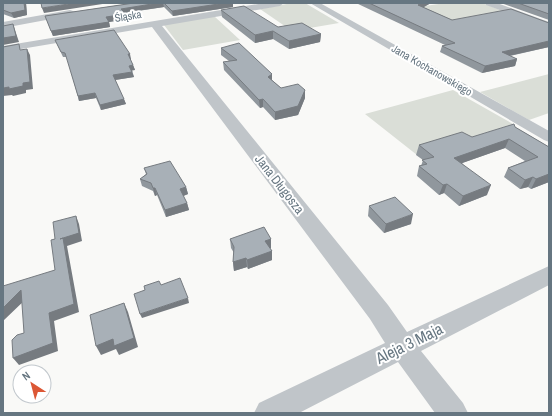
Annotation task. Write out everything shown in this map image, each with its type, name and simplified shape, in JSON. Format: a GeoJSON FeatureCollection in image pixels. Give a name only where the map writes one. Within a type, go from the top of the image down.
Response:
{"type":"FeatureCollection","features":[{"type":"Feature","properties":{"kind":"street","name":"Śląska"},"geometry":{"type":"LineString","coordinates":[[3,49],[280,3]]}},
{"type":"Feature","properties":{"kind":"street","name":"Jana Kochanowskiego"},"geometry":{"type":"LineString","coordinates":[[314,3],[549,137]]}},
{"type":"Feature","properties":{"kind":"street"},"geometry":{"type":"LineString","coordinates":[[489,3],[549,25]]}},
{"type":"Feature","properties":{"kind":"street"},"geometry":{"type":"LineString","coordinates":[[3,25],[79,12]]}},
{"type":"Feature","properties":{"kind":"street","name":"Jana Długosza"},"geometry":{"type":"LineString","coordinates":[[155,24],[379,312],[402,347],[453,413]]}},
{"type":"Feature","properties":{"kind":"street","name":"Aleja 3 Maja"},"geometry":{"type":"LineString","coordinates":[[269,413],[549,275]]}},
{"type":"Feature","properties":{"kind":"shaded area"},"geometry":{"type":"Polygon","coordinates":[[[292,3],[305,3],[339,23],[292,31],[260,9],[292,3]]]}},
{"type":"Feature","properties":{"kind":"shaded area"},"geometry":{"type":"Polygon","coordinates":[[[445,3],[482,3],[508,13],[449,25],[412,8],[445,3]]]}},
{"type":"Feature","properties":{"kind":"shaded area"},"geometry":{"type":"Polygon","coordinates":[[[214,16],[240,40],[183,50],[164,25],[214,16]]]}},
{"type":"Feature","properties":{"kind":"shaded area"},"geometry":{"type":"Polygon","coordinates":[[[549,74],[549,113],[529,120],[480,92],[549,74]]]}},
{"type":"Feature","properties":{"kind":"shaded area"},"geometry":{"type":"Polygon","coordinates":[[[453,90],[513,124],[417,155],[365,114],[453,90]]]}},
{"type":"Feature","properties":{"kind":"building"},"geometry":{"type":"Polygon","coordinates":[[[3,3],[24,3],[25,10],[11,13],[3,10],[3,3]]]}},
{"type":"Feature","properties":{"kind":"building"},"geometry":{"type":"Polygon","coordinates":[[[41,3],[75,3],[42,8],[41,3]]]}},
{"type":"Feature","properties":{"kind":"building"},"geometry":{"type":"Polygon","coordinates":[[[134,3],[158,3],[121,9],[126,14],[106,17],[109,22],[51,31],[45,16],[134,3]]]}},
{"type":"Feature","properties":{"kind":"building"},"geometry":{"type":"Polygon","coordinates":[[[164,3],[225,3],[172,11],[164,3]]]}},
{"type":"Feature","properties":{"kind":"building"},"geometry":{"type":"Polygon","coordinates":[[[369,3],[422,3],[418,5],[452,20],[511,9],[549,23],[549,41],[502,52],[517,59],[485,66],[442,46],[455,43],[369,3]]]}},
{"type":"Feature","properties":{"kind":"building"},"geometry":{"type":"Polygon","coordinates":[[[518,3],[549,3],[549,14],[518,3]]]}},
{"type":"Feature","properties":{"kind":"building"},"geometry":{"type":"Polygon","coordinates":[[[244,6],[278,27],[302,23],[321,34],[289,41],[273,31],[255,35],[221,10],[244,6]]]}},
{"type":"Feature","properties":{"kind":"building"},"geometry":{"type":"Polygon","coordinates":[[[13,24],[16,36],[3,38],[3,26],[13,24]]]}},
{"type":"Feature","properties":{"kind":"building"},"geometry":{"type":"Polygon","coordinates":[[[114,30],[130,54],[128,54],[133,65],[129,66],[132,72],[113,75],[124,99],[100,105],[95,93],[78,96],[65,53],[61,52],[55,40],[114,30]]]}},
{"type":"Feature","properties":{"kind":"building"},"geometry":{"type":"Polygon","coordinates":[[[239,43],[272,74],[268,77],[281,88],[298,84],[305,90],[298,106],[275,112],[263,99],[259,100],[223,62],[237,60],[221,48],[239,43]]]}},
{"type":"Feature","properties":{"kind":"building"},"geometry":{"type":"Polygon","coordinates":[[[19,44],[20,50],[27,49],[30,82],[23,83],[23,86],[9,89],[9,87],[3,88],[3,47],[19,44]]]}},
{"type":"Feature","properties":{"kind":"building"},"geometry":{"type":"Polygon","coordinates":[[[514,124],[515,127],[549,147],[549,174],[536,179],[533,177],[525,180],[508,168],[538,157],[509,139],[454,158],[491,185],[463,196],[447,184],[443,185],[419,166],[427,164],[422,160],[434,157],[419,145],[462,132],[472,137],[514,124]]]}},
{"type":"Feature","properties":{"kind":"building"},"geometry":{"type":"Polygon","coordinates":[[[170,161],[186,187],[180,189],[187,203],[165,210],[155,188],[153,188],[151,183],[140,179],[147,174],[144,168],[170,161]]]}},
{"type":"Feature","properties":{"kind":"building"},"geometry":{"type":"Polygon","coordinates":[[[395,197],[413,214],[386,224],[369,206],[395,197]]]}},
{"type":"Feature","properties":{"kind":"building"},"geometry":{"type":"Polygon","coordinates":[[[76,216],[79,233],[63,238],[74,304],[49,313],[53,343],[13,358],[12,340],[17,335],[24,333],[21,290],[3,308],[3,286],[55,270],[51,240],[55,239],[53,222],[76,216]]]}},
{"type":"Feature","properties":{"kind":"building"},"geometry":{"type":"Polygon","coordinates":[[[264,227],[271,239],[265,241],[272,251],[247,260],[246,258],[233,262],[234,247],[230,239],[264,227]]]}},
{"type":"Feature","properties":{"kind":"building"},"geometry":{"type":"Polygon","coordinates":[[[180,278],[188,298],[140,314],[134,294],[145,290],[144,286],[159,281],[161,285],[180,278]]]}},
{"type":"Feature","properties":{"kind":"building"},"geometry":{"type":"Polygon","coordinates":[[[124,303],[134,338],[114,346],[113,339],[96,346],[90,315],[124,303]]]}}]}
